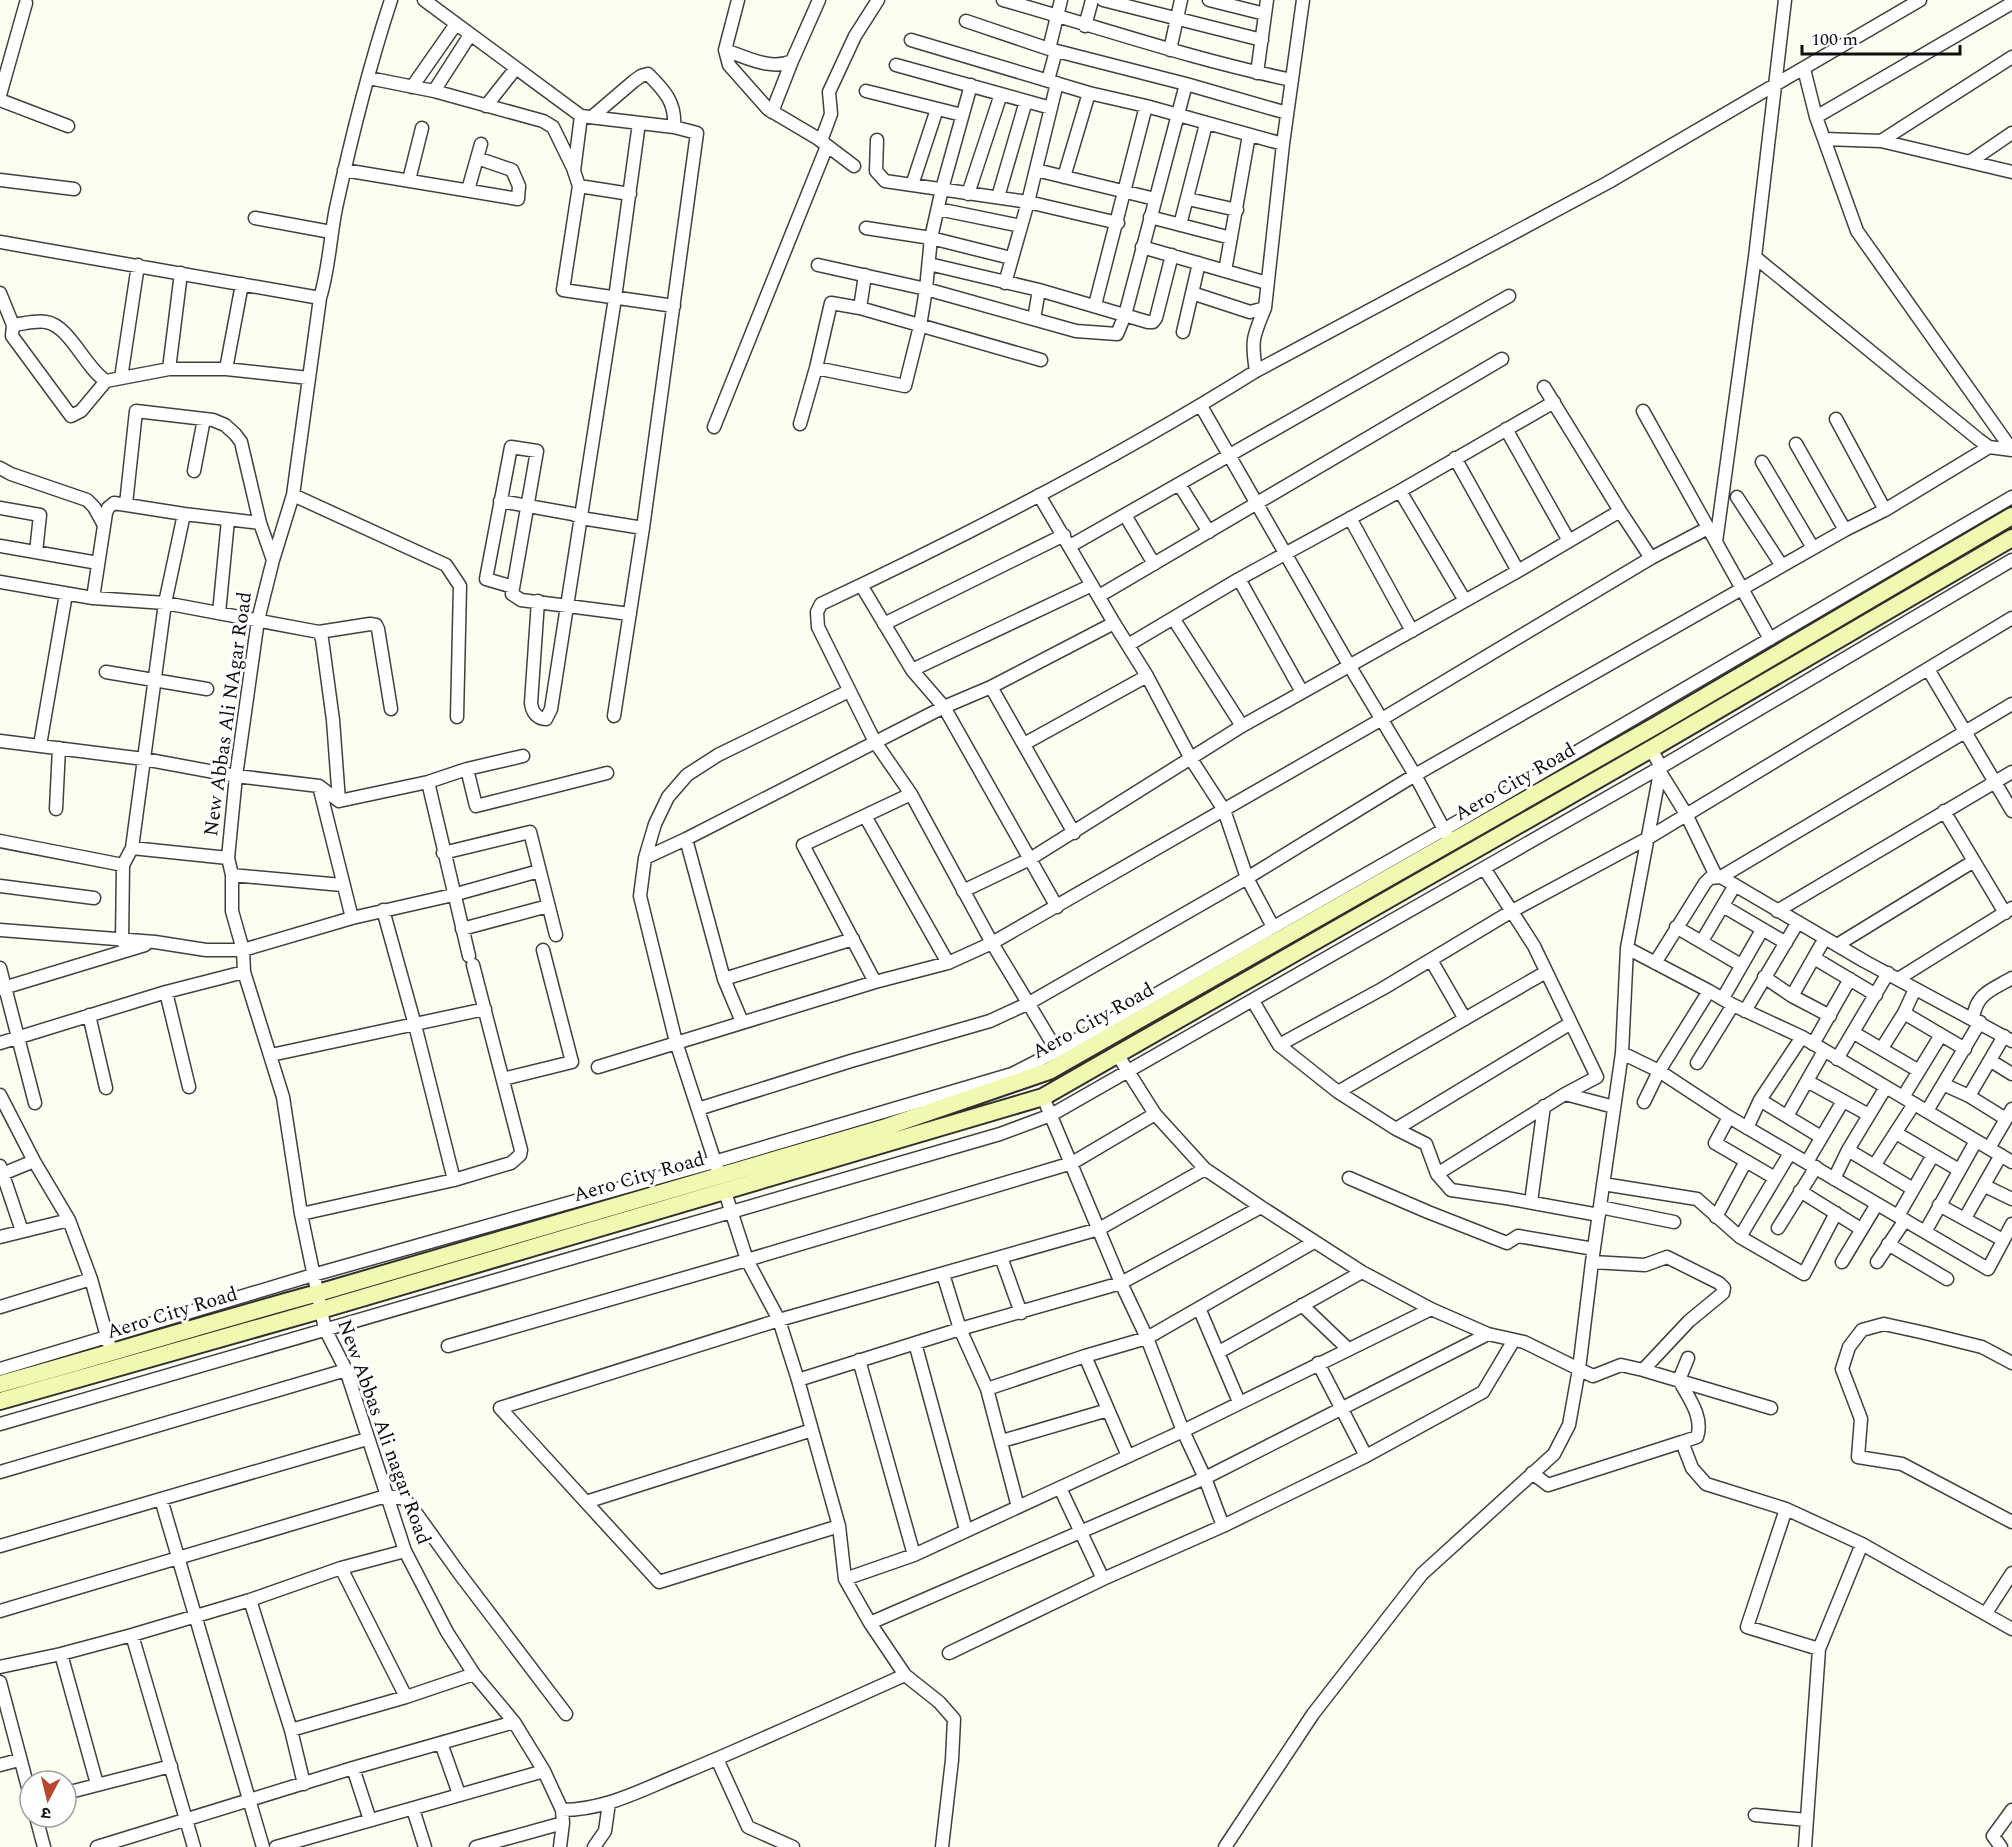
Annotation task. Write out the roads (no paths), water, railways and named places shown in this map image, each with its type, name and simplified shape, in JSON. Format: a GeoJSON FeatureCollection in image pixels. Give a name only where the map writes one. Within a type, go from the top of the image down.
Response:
{"type":"FeatureCollection","features":[{"type":"Feature","properties":{"kind":"street","name":"New Abbas Ali NAgar Road"},"geometry":{"type":"LineString","coordinates":[[318,1293],[301,1214],[283,1097],[244,972],[243,950],[232,911],[232,875],[228,858],[236,776],[258,620],[293,495],[331,232],[344,170],[391,0]]}},
{"type":"Feature","properties":{"kind":"street"},"geometry":{"type":"LineString","coordinates":[[424,0],[516,68],[587,116],[674,127],[697,133],[643,528],[614,716]]}},
{"type":"Feature","properties":{"kind":"street"},"geometry":{"type":"LineString","coordinates":[[738,0],[725,50],[730,67],[772,112],[824,143],[854,166]]}},
{"type":"Feature","properties":{"kind":"street"},"geometry":{"type":"LineString","coordinates":[[772,112],[818,0]]}},
{"type":"Feature","properties":{"kind":"street"},"geometry":{"type":"LineString","coordinates":[[714,427],[824,143],[831,114],[829,92],[855,36],[879,0]]}},
{"type":"Feature","properties":{"kind":"street"},"geometry":{"type":"LineString","coordinates":[[1003,0],[1026,3],[1085,26],[1170,50],[1292,80]]}},
{"type":"Feature","properties":{"kind":"street"},"geometry":{"type":"LineString","coordinates":[[1005,283],[1051,108],[1052,50],[1061,0]]}},
{"type":"Feature","properties":{"kind":"street"},"geometry":{"type":"LineString","coordinates":[[1085,26],[1092,0]]}},
{"type":"Feature","properties":{"kind":"street"},"geometry":{"type":"LineString","coordinates":[[1103,0],[1263,40]]}},
{"type":"Feature","properties":{"kind":"street"},"geometry":{"type":"LineString","coordinates":[[1170,50],[1181,0]]}},
{"type":"Feature","properties":{"kind":"street"},"geometry":{"type":"LineString","coordinates":[[1209,0],[1265,14]]}},
{"type":"Feature","properties":{"kind":"street"},"geometry":{"type":"LineString","coordinates":[[1257,73],[1263,40],[1266,0]]}},
{"type":"Feature","properties":{"kind":"street"},"geometry":{"type":"LineString","coordinates":[[1256,371],[1252,346],[1254,333],[1264,308],[1303,0]]}},
{"type":"Feature","properties":{"kind":"street"},"geometry":{"type":"LineString","coordinates":[[1716,542],[1755,257],[1785,0]]}},
{"type":"Feature","properties":{"kind":"street"},"geometry":{"type":"LineString","coordinates":[[1057,1051],[992,943],[910,794],[875,742],[818,627],[817,612],[821,604],[1039,495],[1201,406],[1256,371],[1607,183],[1920,0]]}},
{"type":"Feature","properties":{"kind":"street"},"geometry":{"type":"LineString","coordinates":[[0,95],[26,3]]}},
{"type":"Feature","properties":{"kind":"street"},"geometry":{"type":"LineString","coordinates":[[1816,117],[2008,6]]}},
{"type":"Feature","properties":{"kind":"street"},"geometry":{"type":"LineString","coordinates":[[966,21],[1052,50],[1186,84],[1287,113]]}},
{"type":"Feature","properties":{"kind":"street"},"geometry":{"type":"LineString","coordinates":[[412,87],[456,24]]}},
{"type":"Feature","properties":{"kind":"street"},"geometry":{"type":"LineString","coordinates":[[434,91],[470,35]]}},
{"type":"Feature","properties":{"kind":"street"},"geometry":{"type":"LineString","coordinates":[[911,40],[1089,93],[1146,106],[1283,144]]}},
{"type":"Feature","properties":{"kind":"street"},"geometry":{"type":"LineString","coordinates":[[725,50],[772,66],[792,61]]}},
{"type":"Feature","properties":{"kind":"street"},"geometry":{"type":"LineString","coordinates":[[1881,141],[2012,57]]}},
{"type":"Feature","properties":{"kind":"street"},"geometry":{"type":"LineString","coordinates":[[896,65],[1051,108]]}},
{"type":"Feature","properties":{"kind":"street"},"geometry":{"type":"LineString","coordinates":[[486,106],[516,68]]}},
{"type":"Feature","properties":{"kind":"street"},"geometry":{"type":"LineString","coordinates":[[1804,69],[1816,117],[1857,231],[2012,450]]}},
{"type":"Feature","properties":{"kind":"street"},"geometry":{"type":"LineString","coordinates":[[574,171],[587,116],[634,81],[648,74],[671,102],[675,115],[674,127]]}},
{"type":"Feature","properties":{"kind":"street"},"geometry":{"type":"LineString","coordinates":[[369,78],[434,91],[543,121],[553,127],[579,186],[563,290],[674,306]]}},
{"type":"Feature","properties":{"kind":"street"},"geometry":{"type":"LineString","coordinates":[[818,265],[926,289],[1076,331],[1117,334],[1125,315],[1186,84]]}},
{"type":"Feature","properties":{"kind":"street"},"geometry":{"type":"LineString","coordinates":[[816,368],[905,386],[920,326],[931,238],[970,85]]}},
{"type":"Feature","properties":{"kind":"street"},"geometry":{"type":"LineString","coordinates":[[866,91],[962,115]]}},
{"type":"Feature","properties":{"kind":"street"},"geometry":{"type":"LineString","coordinates":[[1064,177],[1089,93]]}},
{"type":"Feature","properties":{"kind":"street"},"geometry":{"type":"LineString","coordinates":[[968,194],[1001,94]]}},
{"type":"Feature","properties":{"kind":"street"},"geometry":{"type":"LineString","coordinates":[[0,100],[68,126]]}},
{"type":"Feature","properties":{"kind":"street"},"geometry":{"type":"LineString","coordinates":[[998,197],[1026,101]]}},
{"type":"Feature","properties":{"kind":"street"},"geometry":{"type":"LineString","coordinates":[[1095,305],[1118,223],[1146,106]]}},
{"type":"Feature","properties":{"kind":"street"},"geometry":{"type":"LineString","coordinates":[[912,185],[937,109]]}},
{"type":"Feature","properties":{"kind":"street"},"geometry":{"type":"LineString","coordinates":[[538,601],[531,704],[532,710],[542,719],[549,716],[551,710],[615,298],[639,123]]}},
{"type":"Feature","properties":{"kind":"street"},"geometry":{"type":"LineString","coordinates":[[1180,225],[1206,124]]}},
{"type":"Feature","properties":{"kind":"street"},"geometry":{"type":"LineString","coordinates":[[409,180],[422,128]]}},
{"type":"Feature","properties":{"kind":"street"},"geometry":{"type":"LineString","coordinates":[[1971,161],[2012,134]]}},
{"type":"Feature","properties":{"kind":"street"},"geometry":{"type":"LineString","coordinates":[[1225,271],[1250,135]]}},
{"type":"Feature","properties":{"kind":"street"},"geometry":{"type":"LineString","coordinates":[[1824,139],[1881,141],[2012,172]]}},
{"type":"Feature","properties":{"kind":"street"},"geometry":{"type":"LineString","coordinates":[[878,140],[876,171],[879,176],[891,183],[1028,202],[1118,223]]}},
{"type":"Feature","properties":{"kind":"street"},"geometry":{"type":"LineString","coordinates":[[468,190],[481,144]]}},
{"type":"Feature","properties":{"kind":"street"},"geometry":{"type":"LineString","coordinates":[[344,170],[518,199],[519,186],[512,170],[477,158]]}},
{"type":"Feature","properties":{"kind":"street"},"geometry":{"type":"LineString","coordinates":[[1036,170],[1155,199]]}},
{"type":"Feature","properties":{"kind":"street"},"geometry":{"type":"LineString","coordinates":[[0,180],[74,189]]}},
{"type":"Feature","properties":{"kind":"street"},"geometry":{"type":"LineString","coordinates":[[579,186],[630,194]]}},
{"type":"Feature","properties":{"kind":"street"},"geometry":{"type":"LineString","coordinates":[[1188,199],[1237,210]]}},
{"type":"Feature","properties":{"kind":"street"},"geometry":{"type":"LineString","coordinates":[[938,209],[1020,226]]}},
{"type":"Feature","properties":{"kind":"street"},"geometry":{"type":"LineString","coordinates":[[1150,217],[1232,238]]}},
{"type":"Feature","properties":{"kind":"street"},"geometry":{"type":"LineString","coordinates":[[255,218],[331,232]]}},
{"type":"Feature","properties":{"kind":"street"},"geometry":{"type":"LineString","coordinates":[[866,228],[931,238],[1011,258]]}},
{"type":"Feature","properties":{"kind":"street"},"geometry":{"type":"LineString","coordinates":[[0,242],[321,298]]}},
{"type":"Feature","properties":{"kind":"street"},"geometry":{"type":"LineString","coordinates":[[1142,246],[1267,283]]}},
{"type":"Feature","properties":{"kind":"street"},"geometry":{"type":"LineString","coordinates":[[929,264],[1039,290],[1153,322],[1172,255]]}},
{"type":"Feature","properties":{"kind":"street"},"geometry":{"type":"LineString","coordinates":[[1755,257],[1989,447],[2012,450]]}},
{"type":"Feature","properties":{"kind":"street"},"geometry":{"type":"LineString","coordinates":[[1183,333],[1199,263]]}},
{"type":"Feature","properties":{"kind":"street"},"geometry":{"type":"LineString","coordinates":[[121,378],[138,265]]}},
{"type":"Feature","properties":{"kind":"street"},"geometry":{"type":"LineString","coordinates":[[169,369],[181,273]]}},
{"type":"Feature","properties":{"kind":"street"},"geometry":{"type":"LineString","coordinates":[[860,308],[865,275]]}},
{"type":"Feature","properties":{"kind":"street"},"geometry":{"type":"LineString","coordinates":[[226,369],[242,284]]}},
{"type":"Feature","properties":{"kind":"street"},"geometry":{"type":"LineString","coordinates":[[1034,319],[1039,290]]}},
{"type":"Feature","properties":{"kind":"street"},"geometry":{"type":"LineString","coordinates":[[0,293],[13,325],[12,336],[71,416],[81,411],[106,381],[169,369],[226,369],[309,378]]}},
{"type":"Feature","properties":{"kind":"street"},"geometry":{"type":"LineString","coordinates":[[1192,293],[1250,312],[1264,308]]}},
{"type":"Feature","properties":{"kind":"street"},"geometry":{"type":"LineString","coordinates":[[884,624],[1125,515],[1509,296]]}},
{"type":"Feature","properties":{"kind":"street"},"geometry":{"type":"LineString","coordinates":[[800,424],[831,303],[860,308],[1041,360]]}},
{"type":"Feature","properties":{"kind":"street"},"geometry":{"type":"LineString","coordinates":[[13,325],[48,322],[65,333],[98,376],[106,381]]}},
{"type":"Feature","properties":{"kind":"street"},"geometry":{"type":"LineString","coordinates":[[912,670],[1154,564],[1502,359]]}},
{"type":"Feature","properties":{"kind":"street"},"geometry":{"type":"LineString","coordinates":[[1544,387],[1651,558]]}},
{"type":"Feature","properties":{"kind":"street"},"geometry":{"type":"LineString","coordinates":[[1128,645],[1239,579],[1400,491],[1554,402]]}},
{"type":"Feature","properties":{"kind":"street"},"geometry":{"type":"LineString","coordinates":[[1201,406],[1415,775],[1447,836],[1770,639],[2012,497]]}},
{"type":"Feature","properties":{"kind":"street"},"geometry":{"type":"LineString","coordinates":[[126,504],[136,411],[204,419],[225,425],[241,442],[260,523],[273,560]]}},
{"type":"Feature","properties":{"kind":"street"},"geometry":{"type":"LineString","coordinates":[[1643,411],[1770,639]]}},
{"type":"Feature","properties":{"kind":"street"},"geometry":{"type":"LineString","coordinates":[[194,471],[204,419]]}},
{"type":"Feature","properties":{"kind":"street"},"geometry":{"type":"LineString","coordinates":[[1836,419],[1885,510]]}},
{"type":"Feature","properties":{"kind":"street"},"geometry":{"type":"LineString","coordinates":[[1506,429],[1569,541]]}},
{"type":"Feature","properties":{"kind":"street"},"geometry":{"type":"LineString","coordinates":[[1796,444],[1845,530]]}},
{"type":"Feature","properties":{"kind":"street"},"geometry":{"type":"LineString","coordinates":[[513,587],[486,579],[511,447],[537,451],[512,594],[517,599],[630,614]]}},
{"type":"Feature","properties":{"kind":"street"},"geometry":{"type":"LineString","coordinates":[[698,1109],[851,1061],[990,1022],[1029,1003],[1247,878],[1415,775],[1813,548],[1885,510],[1989,447]]}},
{"type":"Feature","properties":{"kind":"street"},"geometry":{"type":"LineString","coordinates":[[1455,458],[1518,571]]}},
{"type":"Feature","properties":{"kind":"street"},"geometry":{"type":"LineString","coordinates":[[1762,462],[1813,548]]}},
{"type":"Feature","properties":{"kind":"street"},"geometry":{"type":"LineString","coordinates":[[0,468],[11,474],[87,500],[94,507],[104,525]]}},
{"type":"Feature","properties":{"kind":"street"},"geometry":{"type":"LineString","coordinates":[[1179,484],[1209,532]]}},
{"type":"Feature","properties":{"kind":"street"},"geometry":{"type":"LineString","coordinates":[[1400,491],[1464,599]]}},
{"type":"Feature","properties":{"kind":"street"},"geometry":{"type":"LineString","coordinates":[[293,495],[446,565],[460,585],[457,717]]}},
{"type":"Feature","properties":{"kind":"street"},"geometry":{"type":"LineString","coordinates":[[1039,495],[1147,676],[1191,759],[1224,810],[1247,878],[1287,957]]}},
{"type":"Feature","properties":{"kind":"street"},"geometry":{"type":"LineString","coordinates":[[1737,497],[1782,566]]}},
{"type":"Feature","properties":{"kind":"street"},"geometry":{"type":"LineString","coordinates":[[500,501],[643,528]]}},
{"type":"Feature","properties":{"kind":"street"},"geometry":{"type":"LineString","coordinates":[[93,598],[104,525],[108,508],[114,503],[260,523]]}},
{"type":"Feature","properties":{"kind":"street"},"geometry":{"type":"LineString","coordinates":[[0,508],[40,515],[36,552]]}},
{"type":"Feature","properties":{"kind":"street"},"geometry":{"type":"LineString","coordinates":[[963,891],[1030,859],[1242,726],[1620,511]]}},
{"type":"Feature","properties":{"kind":"street"},"geometry":{"type":"LineString","coordinates":[[122,941],[123,865],[132,848],[165,603],[184,514]]}},
{"type":"Feature","properties":{"kind":"street"},"geometry":{"type":"LineString","coordinates":[[1125,515],[1154,564]]}},
{"type":"Feature","properties":{"kind":"street","name":"Aero City Road"},"geometry":{"type":"LineString","coordinates":[[0,1384],[110,1346],[318,1293],[717,1168],[883,1128],[1049,1071],[1276,933],[1447,836],[1675,714],[2012,516]]}},
{"type":"Feature","properties":{"kind":"street"},"geometry":{"type":"LineString","coordinates":[[1350,519],[1412,631]]}},
{"type":"Feature","properties":{"kind":"street"},"geometry":{"type":"LineString","coordinates":[[219,613],[228,520]]}},
{"type":"Feature","properties":{"kind":"street"},"geometry":{"type":"LineString","coordinates":[[598,1067],[876,982],[948,963],[992,943],[1382,719],[1651,558],[1708,528]]}},
{"type":"Feature","properties":{"kind":"street","name":"Aero City Road"},"geometry":{"type":"LineString","coordinates":[[0,1401],[321,1311],[1043,1097],[1652,749],[2012,538]]}},
{"type":"Feature","properties":{"kind":"street"},"geometry":{"type":"LineString","coordinates":[[0,546],[98,563]]}},
{"type":"Feature","properties":{"kind":"street"},"geometry":{"type":"LineString","coordinates":[[0,1424],[1000,1134],[1051,1115],[1660,770],[2012,560]]}},
{"type":"Feature","properties":{"kind":"street"},"geometry":{"type":"LineString","coordinates":[[1239,579],[1302,692]]}},
{"type":"Feature","properties":{"kind":"street"},"geometry":{"type":"LineString","coordinates":[[0,582],[93,598],[165,603],[319,632],[376,625],[391,709]]}},
{"type":"Feature","properties":{"kind":"street"},"geometry":{"type":"LineString","coordinates":[[861,585],[912,670],[944,707],[1057,907]]}},
{"type":"Feature","properties":{"kind":"street"},"geometry":{"type":"LineString","coordinates":[[40,745],[66,594]]}},
{"type":"Feature","properties":{"kind":"street"},"geometry":{"type":"LineString","coordinates":[[1173,618],[1242,726]]}},
{"type":"Feature","properties":{"kind":"street"},"geometry":{"type":"LineString","coordinates":[[1279,1045],[1382,989],[1512,911],[1648,838],[2012,618]]}},
{"type":"Feature","properties":{"kind":"street"},"geometry":{"type":"LineString","coordinates":[[645,858],[944,707],[991,687],[1114,623]]}},
{"type":"Feature","properties":{"kind":"street"},"geometry":{"type":"LineString","coordinates":[[319,632],[322,639],[333,720],[339,801]]}},
{"type":"Feature","properties":{"kind":"street"},"geometry":{"type":"LineString","coordinates":[[1928,669],[2012,811]]}},
{"type":"Feature","properties":{"kind":"street"},"geometry":{"type":"LineString","coordinates":[[106,672],[207,689]]}},
{"type":"Feature","properties":{"kind":"street"},"geometry":{"type":"LineString","coordinates":[[1024,744],[1147,676]]}},
{"type":"Feature","properties":{"kind":"street"},"geometry":{"type":"LineString","coordinates":[[991,687],[1074,833]]}},
{"type":"Feature","properties":{"kind":"street"},"geometry":{"type":"LineString","coordinates":[[717,1168],[676,1042],[640,896],[645,858],[655,824],[668,797],[687,775],[718,755],[849,691]]}},
{"type":"Feature","properties":{"kind":"street"},"geometry":{"type":"LineString","coordinates":[[1655,963],[1676,927],[1710,878],[1719,877],[2012,704]]}},
{"type":"Feature","properties":{"kind":"street"},"geometry":{"type":"LineString","coordinates":[[0,741],[144,759],[236,776],[319,786],[339,801],[428,782],[466,769],[523,756]]}},
{"type":"Feature","properties":{"kind":"street"},"geometry":{"type":"LineString","coordinates":[[56,809],[59,748]]}},
{"type":"Feature","properties":{"kind":"street"},"geometry":{"type":"LineString","coordinates":[[1652,749],[1660,770],[1719,877],[1915,989],[1977,1020],[2008,1039],[1969,1096]]}},
{"type":"Feature","properties":{"kind":"street"},"geometry":{"type":"LineString","coordinates":[[466,769],[476,806],[607,773]]}},
{"type":"Feature","properties":{"kind":"street"},"geometry":{"type":"LineString","coordinates":[[1225,1847],[1313,1714],[1422,1574],[1554,1454],[1569,1425],[1579,1370],[1622,1053],[1627,948],[1660,770]]}},
{"type":"Feature","properties":{"kind":"street"},"geometry":{"type":"LineString","coordinates":[[1778,911],[2012,772]]}},
{"type":"Feature","properties":{"kind":"street"},"geometry":{"type":"LineString","coordinates":[[301,1214],[454,1180],[511,1163],[520,1155],[521,1150],[503,1079],[453,895],[428,782]]}},
{"type":"Feature","properties":{"kind":"street"},"geometry":{"type":"LineString","coordinates":[[319,786],[352,918]]}},
{"type":"Feature","properties":{"kind":"street"},"geometry":{"type":"LineString","coordinates":[[876,982],[803,845],[910,794]]}},
{"type":"Feature","properties":{"kind":"street"},"geometry":{"type":"LineString","coordinates":[[1838,1059],[1876,995],[1893,976],[2009,910],[1974,861],[1944,811]]}},
{"type":"Feature","properties":{"kind":"street"},"geometry":{"type":"LineString","coordinates":[[865,816],[948,963]]}},
{"type":"Feature","properties":{"kind":"street"},"geometry":{"type":"LineString","coordinates":[[443,853],[530,832],[555,935]]}},
{"type":"Feature","properties":{"kind":"street"},"geometry":{"type":"LineString","coordinates":[[686,839],[724,979],[742,1022]]}},
{"type":"Feature","properties":{"kind":"street"},"geometry":{"type":"LineString","coordinates":[[0,842],[123,865]]}},
{"type":"Feature","properties":{"kind":"street"},"geometry":{"type":"LineString","coordinates":[[132,848],[228,858]]}},
{"type":"Feature","properties":{"kind":"street"},"geometry":{"type":"LineString","coordinates":[[1837,945],[1974,861]]}},
{"type":"Feature","properties":{"kind":"street"},"geometry":{"type":"LineString","coordinates":[[1437,1174],[1544,1106],[1597,1077],[1534,946],[1484,868]]}},
{"type":"Feature","properties":{"kind":"street"},"geometry":{"type":"LineString","coordinates":[[0,930],[155,942],[206,950],[243,950],[352,918],[453,895],[539,871]]}},
{"type":"Feature","properties":{"kind":"street"},"geometry":{"type":"LineString","coordinates":[[232,875],[342,885]]}},
{"type":"Feature","properties":{"kind":"street"},"geometry":{"type":"LineString","coordinates":[[1702,941],[1734,885]]}},
{"type":"Feature","properties":{"kind":"street"},"geometry":{"type":"LineString","coordinates":[[0,886],[94,898]]}},
{"type":"Feature","properties":{"kind":"street"},"geometry":{"type":"LineString","coordinates":[[462,929],[548,906]]}},
{"type":"Feature","properties":{"kind":"street"},"geometry":{"type":"LineString","coordinates":[[1723,906],[1786,943]]}},
{"type":"Feature","properties":{"kind":"street"},"geometry":{"type":"LineString","coordinates":[[383,910],[454,1180]]}},
{"type":"Feature","properties":{"kind":"street"},"geometry":{"type":"LineString","coordinates":[[1746,1011],[1798,922]]}},
{"type":"Feature","properties":{"kind":"street"},"geometry":{"type":"LineString","coordinates":[[1676,927],[1741,965]]}},
{"type":"Feature","properties":{"kind":"street"},"geometry":{"type":"LineString","coordinates":[[1697,1064],[1728,1002],[1741,965],[1762,930]]}},
{"type":"Feature","properties":{"kind":"street"},"geometry":{"type":"LineString","coordinates":[[0,1369],[110,1346],[313,1275],[717,1168],[1012,1074],[1276,933]]}},
{"type":"Feature","properties":{"kind":"street"},"geometry":{"type":"LineString","coordinates":[[1792,996],[1825,938]]}},
{"type":"Feature","properties":{"kind":"street"},"geometry":{"type":"LineString","coordinates":[[724,979],[853,939]]}},
{"type":"Feature","properties":{"kind":"street"},"geometry":{"type":"LineString","coordinates":[[3,988],[155,942]]}},
{"type":"Feature","properties":{"kind":"street"},"geometry":{"type":"LineString","coordinates":[[1627,948],[1728,1002],[1802,1037],[2006,1159],[1984,1186],[1965,1218]]}},
{"type":"Feature","properties":{"kind":"street"},"geometry":{"type":"LineString","coordinates":[[503,1079],[572,1062],[543,950]]}},
{"type":"Feature","properties":{"kind":"street"},"geometry":{"type":"LineString","coordinates":[[1814,958],[1876,995]]}},
{"type":"Feature","properties":{"kind":"street"},"geometry":{"type":"LineString","coordinates":[[1431,960],[1465,1019]]}},
{"type":"Feature","properties":{"kind":"street"},"geometry":{"type":"LineString","coordinates":[[0,968],[3,988],[36,1103]]}},
{"type":"Feature","properties":{"kind":"street"},"geometry":{"type":"LineString","coordinates":[[0,1043],[166,992],[244,972]]}},
{"type":"Feature","properties":{"kind":"street"},"geometry":{"type":"LineString","coordinates":[[1338,1092],[1546,972]]}},
{"type":"Feature","properties":{"kind":"street"},"geometry":{"type":"LineString","coordinates":[[1764,977],[1792,996],[1830,1016]]}},
{"type":"Feature","properties":{"kind":"street"},"geometry":{"type":"LineString","coordinates":[[1927,1112],[1965,1049],[1977,1020],[1975,1007],[1981,996],[2012,978]]}},
{"type":"Feature","properties":{"kind":"street"},"geometry":{"type":"LineString","coordinates":[[1787,1116],[1807,1081],[1830,1016],[1850,980]]}},
{"type":"Feature","properties":{"kind":"street"},"geometry":{"type":"LineString","coordinates":[[1882,1048],[1904,1013],[1915,989]]}},
{"type":"Feature","properties":{"kind":"street"},"geometry":{"type":"LineString","coordinates":[[1644,1102],[1659,1071],[1709,990]]}},
{"type":"Feature","properties":{"kind":"street"},"geometry":{"type":"LineString","coordinates":[[166,992],[189,1087]]}},
{"type":"Feature","properties":{"kind":"street"},"geometry":{"type":"LineString","coordinates":[[1253,1001],[1279,1045],[1338,1092],[1395,1129],[1426,1144],[1437,1174],[1451,1190],[1674,1221]]}},
{"type":"Feature","properties":{"kind":"street"},"geometry":{"type":"LineString","coordinates":[[271,1055],[485,1010]]}},
{"type":"Feature","properties":{"kind":"street"},"geometry":{"type":"LineString","coordinates":[[1904,1013],[1965,1049]]}},
{"type":"Feature","properties":{"kind":"street"},"geometry":{"type":"LineString","coordinates":[[89,1015],[106,1088]]}},
{"type":"Feature","properties":{"kind":"street"},"geometry":{"type":"LineString","coordinates":[[1395,1129],[1571,1023]]}},
{"type":"Feature","properties":{"kind":"street"},"geometry":{"type":"LineString","coordinates":[[1854,1033],[1919,1071]]}},
{"type":"Feature","properties":{"kind":"street"},"geometry":{"type":"LineString","coordinates":[[1874,1166],[1896,1133],[1919,1071],[1941,1035]]}},
{"type":"Feature","properties":{"kind":"street"},"geometry":{"type":"LineString","coordinates":[[1747,1128],[1760,1100],[1802,1037]]}},
{"type":"Feature","properties":{"kind":"street"},"geometry":{"type":"LineString","coordinates":[[1622,1053],[1659,1071],[1747,1128],[1988,1269],[2012,1224]]}},
{"type":"Feature","properties":{"kind":"street"},"geometry":{"type":"LineString","coordinates":[[1117,1054],[1155,1114],[1205,1168],[1362,1272],[1431,1309],[1488,1334],[1524,1342],[1593,1376],[1621,1365],[1770,1408]]}},
{"type":"Feature","properties":{"kind":"street"},"geometry":{"type":"LineString","coordinates":[[1991,1061],[2012,1074]]}},
{"type":"Feature","properties":{"kind":"street"},"geometry":{"type":"LineString","coordinates":[[1807,1081],[1869,1115]]}},
{"type":"Feature","properties":{"kind":"street"},"geometry":{"type":"LineString","coordinates":[[1945,1085],[2009,1114],[1989,1148]]}},
{"type":"Feature","properties":{"kind":"street"},"geometry":{"type":"LineString","coordinates":[[1834,1179],[1848,1150],[1886,1087]]}},
{"type":"Feature","properties":{"kind":"street"},"geometry":{"type":"LineString","coordinates":[[1565,1094],[1614,1107]]}},
{"type":"Feature","properties":{"kind":"street"},"geometry":{"type":"LineString","coordinates":[[0,1095],[34,1161],[69,1220],[92,1280],[110,1346]]}},
{"type":"Feature","properties":{"kind":"street"},"geometry":{"type":"LineString","coordinates":[[1043,1097],[1121,1283],[1147,1338],[1223,1526]]}},
{"type":"Feature","properties":{"kind":"street"},"geometry":{"type":"LineString","coordinates":[[1760,1100],[1821,1137]]}},
{"type":"Feature","properties":{"kind":"street"},"geometry":{"type":"LineString","coordinates":[[1778,1228],[1800,1191],[1821,1137],[1843,1101]]}},
{"type":"Feature","properties":{"kind":"street"},"geometry":{"type":"LineString","coordinates":[[1531,1202],[1544,1106]]}},
{"type":"Feature","properties":{"kind":"street"},"geometry":{"type":"LineString","coordinates":[[448,1347],[1072,1163],[1155,1114]]}},
{"type":"Feature","properties":{"kind":"street"},"geometry":{"type":"LineString","coordinates":[[1729,1117],[1714,1143],[1775,1178]]}},
{"type":"Feature","properties":{"kind":"street"},"geometry":{"type":"LineString","coordinates":[[1896,1133],[1959,1170]]}},
{"type":"Feature","properties":{"kind":"street"},"geometry":{"type":"LineString","coordinates":[[1925,1232],[1976,1141]]}},
{"type":"Feature","properties":{"kind":"street"},"geometry":{"type":"LineString","coordinates":[[1848,1150],[1913,1189]]}},
{"type":"Feature","properties":{"kind":"street"},"geometry":{"type":"LineString","coordinates":[[1740,1237],[1790,1153]]}},
{"type":"Feature","properties":{"kind":"street"},"geometry":{"type":"LineString","coordinates":[[1877,1262],[1901,1218],[1913,1189],[1933,1155]]}},
{"type":"Feature","properties":{"kind":"street"},"geometry":{"type":"LineString","coordinates":[[22,1231],[1,1172],[34,1161]]}},
{"type":"Feature","properties":{"kind":"street"},"geometry":{"type":"LineString","coordinates":[[1716,1217],[1746,1161]]}},
{"type":"Feature","properties":{"kind":"street"},"geometry":{"type":"LineString","coordinates":[[839,1526],[659,1582],[500,1408],[779,1320],[1100,1229],[1205,1168]]}},
{"type":"Feature","properties":{"kind":"street"},"geometry":{"type":"LineString","coordinates":[[1349,1178],[1507,1243],[1518,1236],[1593,1255],[1646,1265],[1667,1257],[1719,1283],[1724,1288],[1723,1293],[1689,1321],[1642,1370]]}},
{"type":"Feature","properties":{"kind":"street"},"geometry":{"type":"LineString","coordinates":[[1603,1184],[1697,1199],[1740,1237],[1804,1274],[1836,1213]]}},
{"type":"Feature","properties":{"kind":"street"},"geometry":{"type":"LineString","coordinates":[[1984,1186],[2012,1199]]}},
{"type":"Feature","properties":{"kind":"street"},"geometry":{"type":"LineString","coordinates":[[1800,1191],[1861,1229]]}},
{"type":"Feature","properties":{"kind":"street"},"geometry":{"type":"LineString","coordinates":[[725,1192],[747,1260],[779,1320],[798,1380],[839,1526],[845,1579],[870,1623],[905,1675],[939,1702],[954,1719],[952,1760],[942,1847]]}},
{"type":"Feature","properties":{"kind":"street"},"geometry":{"type":"LineString","coordinates":[[1842,1262],[1877,1204]]}},
{"type":"Feature","properties":{"kind":"street"},"geometry":{"type":"LineString","coordinates":[[1939,1205],[2003,1240]]}},
{"type":"Feature","properties":{"kind":"street"},"geometry":{"type":"LineString","coordinates":[[798,1380],[960,1329],[1121,1283],[1261,1207]]}},
{"type":"Feature","properties":{"kind":"street"},"geometry":{"type":"LineString","coordinates":[[0,1237],[69,1220]]}},
{"type":"Feature","properties":{"kind":"street"},"geometry":{"type":"LineString","coordinates":[[987,1389],[1147,1338],[1314,1242]]}},
{"type":"Feature","properties":{"kind":"street"},"geometry":{"type":"LineString","coordinates":[[1888,1244],[1947,1279]]}},
{"type":"Feature","properties":{"kind":"street"},"geometry":{"type":"LineString","coordinates":[[1001,1257],[1021,1313]]}},
{"type":"Feature","properties":{"kind":"street"},"geometry":{"type":"LineString","coordinates":[[1219,1352],[1362,1272]]}},
{"type":"Feature","properties":{"kind":"street"},"geometry":{"type":"LineString","coordinates":[[944,1274],[960,1329],[987,1389],[1018,1507]]}},
{"type":"Feature","properties":{"kind":"street"},"geometry":{"type":"LineString","coordinates":[[0,1307],[92,1280]]}},
{"type":"Feature","properties":{"kind":"street","name":"New Abbas Ali nagar Road"},"geometry":{"type":"LineString","coordinates":[[318,1293],[325,1329],[346,1370],[405,1551],[447,1632],[474,1674],[514,1722],[544,1771],[563,1816]]}},
{"type":"Feature","properties":{"kind":"street"},"geometry":{"type":"LineString","coordinates":[[1302,1305],[1348,1349]]}},
{"type":"Feature","properties":{"kind":"street"},"geometry":{"type":"LineString","coordinates":[[1199,1308],[1239,1402]]}},
{"type":"Feature","properties":{"kind":"street"},"geometry":{"type":"LineString","coordinates":[[845,1579],[914,1555],[1060,1488],[1183,1431],[1431,1309]]}},
{"type":"Feature","properties":{"kind":"street"},"geometry":{"type":"LineString","coordinates":[[2012,1363],[1982,1347],[1884,1324],[1862,1330],[1849,1347],[1842,1369],[1861,1419],[1857,1457],[1902,1464],[2012,1522]]}},
{"type":"Feature","properties":{"kind":"street"},"geometry":{"type":"LineString","coordinates":[[870,1623],[1205,1478],[1488,1334]]}},
{"type":"Feature","properties":{"kind":"street"},"geometry":{"type":"LineString","coordinates":[[949,1653],[1103,1579],[1223,1526],[1366,1456],[1483,1392],[1514,1340]]}},
{"type":"Feature","properties":{"kind":"street"},"geometry":{"type":"LineString","coordinates":[[915,1343],[966,1530]]}},
{"type":"Feature","properties":{"kind":"street"},"geometry":{"type":"LineString","coordinates":[[1085,1356],[1128,1456]]}},
{"type":"Feature","properties":{"kind":"street"},"geometry":{"type":"LineString","coordinates":[[1532,1473],[1548,1485],[1697,1437],[1698,1418],[1679,1380],[1688,1358]]}},
{"type":"Feature","properties":{"kind":"street"},"geometry":{"type":"LineString","coordinates":[[859,1360],[914,1555]]}},
{"type":"Feature","properties":{"kind":"street"},"geometry":{"type":"LineString","coordinates":[[1318,1363],[1366,1456]]}},
{"type":"Feature","properties":{"kind":"street"},"geometry":{"type":"LineString","coordinates":[[0,1472],[346,1370]]}},
{"type":"Feature","properties":{"kind":"street"},"geometry":{"type":"LineString","coordinates":[[1002,1441],[1108,1410]]}},
{"type":"Feature","properties":{"kind":"street"},"geometry":{"type":"LineString","coordinates":[[586,1502],[812,1430]]}},
{"type":"Feature","properties":{"kind":"street"},"geometry":{"type":"LineString","coordinates":[[0,1546],[367,1439]]}},
{"type":"Feature","properties":{"kind":"street"},"geometry":{"type":"LineString","coordinates":[[1682,1442],[1695,1473],[1706,1484],[1786,1509],[1862,1544],[2012,1629]]}},
{"type":"Feature","properties":{"kind":"street"},"geometry":{"type":"LineString","coordinates":[[1060,1488],[1103,1579]]}},
{"type":"Feature","properties":{"kind":"street"},"geometry":{"type":"LineString","coordinates":[[0,1611],[386,1496],[403,1498],[566,1714]]}},
{"type":"Feature","properties":{"kind":"street"},"geometry":{"type":"LineString","coordinates":[[160,1499],[263,1847]]}},
{"type":"Feature","properties":{"kind":"street"},"geometry":{"type":"LineString","coordinates":[[1786,1509],[1747,1627],[1819,1648]]}},
{"type":"Feature","properties":{"kind":"street"},"geometry":{"type":"LineString","coordinates":[[1805,1847],[1819,1648],[1862,1544]]}},
{"type":"Feature","properties":{"kind":"street"},"geometry":{"type":"LineString","coordinates":[[0,1667],[132,1635],[250,1600],[341,1568],[405,1551]]}},
{"type":"Feature","properties":{"kind":"street"},"geometry":{"type":"LineString","coordinates":[[341,1568],[406,1697]]}},
{"type":"Feature","properties":{"kind":"street"},"geometry":{"type":"LineString","coordinates":[[1986,1613],[2012,1573]]}},
{"type":"Feature","properties":{"kind":"street"},"geometry":{"type":"LineString","coordinates":[[250,1600],[291,1730],[304,1784]]}},
{"type":"Feature","properties":{"kind":"street"},"geometry":{"type":"LineString","coordinates":[[132,1635],[194,1847]]}},
{"type":"Feature","properties":{"kind":"street"},"geometry":{"type":"LineString","coordinates":[[61,1654],[97,1784]]}},
{"type":"Feature","properties":{"kind":"street"},"geometry":{"type":"LineString","coordinates":[[291,1730],[406,1697],[474,1674]]}},
{"type":"Feature","properties":{"kind":"street"},"geometry":{"type":"LineString","coordinates":[[476,1847],[580,1810],[606,1804],[717,1759],[905,1675]]}},
{"type":"Feature","properties":{"kind":"street"},"geometry":{"type":"LineString","coordinates":[[0,1682],[23,1769]]}},
{"type":"Feature","properties":{"kind":"street"},"geometry":{"type":"LineString","coordinates":[[97,1847],[123,1844],[185,1819],[514,1722]]}},
{"type":"Feature","properties":{"kind":"street"},"geometry":{"type":"LineString","coordinates":[[441,1743],[459,1794]]}},
{"type":"Feature","properties":{"kind":"street"},"geometry":{"type":"LineString","coordinates":[[717,1759],[748,1827],[790,1846]]}},
{"type":"Feature","properties":{"kind":"street"},"geometry":{"type":"LineString","coordinates":[[0,1765],[20,1760]]}},
{"type":"Feature","properties":{"kind":"street"},"geometry":{"type":"LineString","coordinates":[[78,1790],[171,1766]]}},
{"type":"Feature","properties":{"kind":"street"},"geometry":{"type":"LineString","coordinates":[[353,1768],[370,1820]]}},
{"type":"Feature","properties":{"kind":"street"},"geometry":{"type":"LineString","coordinates":[[276,1847],[544,1771]]}},
{"type":"Feature","properties":{"kind":"street"},"geometry":{"type":"LineString","coordinates":[[594,1847],[605,1831],[606,1804]]}},
{"type":"Feature","properties":{"kind":"street"},"geometry":{"type":"LineString","coordinates":[[412,1809],[424,1847]]}},
{"type":"Feature","properties":{"kind":"street"},"geometry":{"type":"LineString","coordinates":[[2001,1847],[1993,1836],[2012,1810]]}},
{"type":"Feature","properties":{"kind":"street"},"geometry":{"type":"LineString","coordinates":[[1755,1815],[1807,1820]]}},
{"type":"Feature","properties":{"kind":"street"},"geometry":{"type":"LineString","coordinates":[[560,1847],[563,1816]]}},
{"type":"Feature","properties":{"kind":"street"},"geometry":{"type":"LineString","coordinates":[[39,1829],[44,1847]]}}]}
